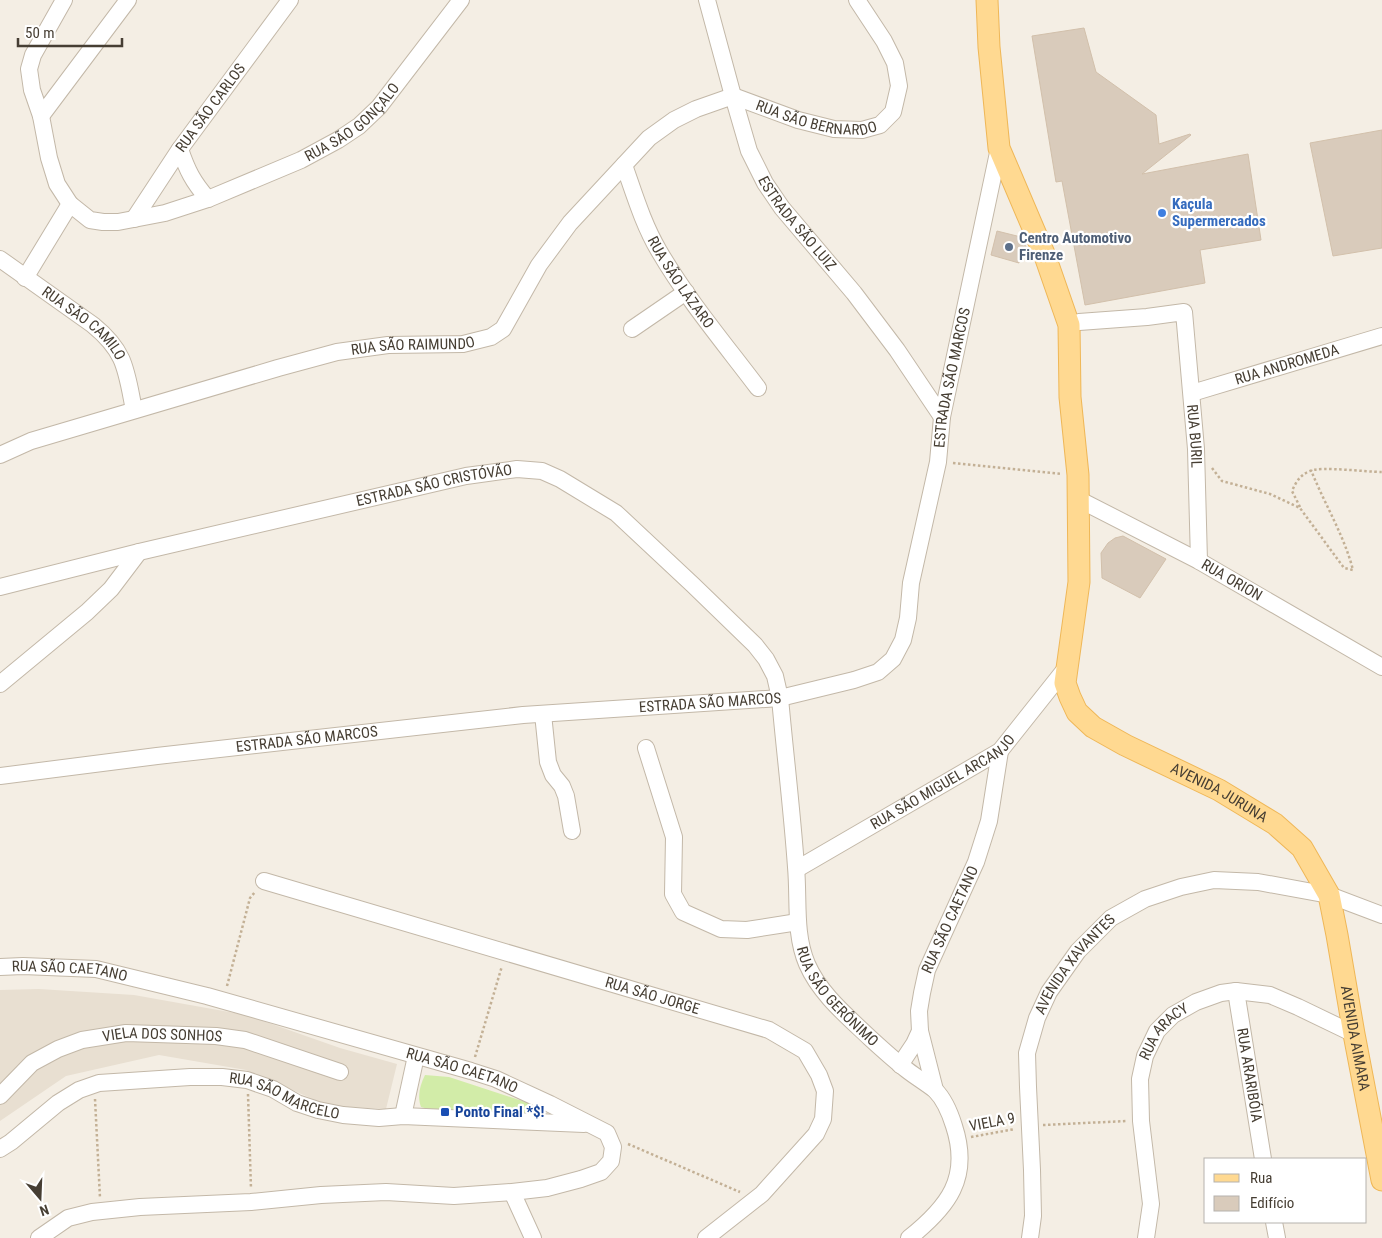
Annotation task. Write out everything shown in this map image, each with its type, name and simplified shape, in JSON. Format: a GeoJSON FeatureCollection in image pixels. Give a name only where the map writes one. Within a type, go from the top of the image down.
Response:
{"type":"FeatureCollection","features":[{"type":"Feature","properties":{"kind":"main road"},"geometry":{"type":"LineString","coordinates":[[987,0],[989,47],[999,148],[1045,256],[1069,325],[1070,397],[1078,475],[1079,582],[1066,668]]}},
{"type":"Feature","properties":{"kind":"main road","name":"AVENIDA JURUNA"},"geometry":{"type":"LineString","coordinates":[[1066,668],[1065,683],[1070,697],[1077,712],[1093,727],[1125,745],[1219,790],[1275,824],[1302,848],[1329,895]]}},
{"type":"Feature","properties":{"kind":"main road","name":"AVENIDA AIMARA"},"geometry":{"type":"LineString","coordinates":[[1329,895],[1354,1034],[1375,1106],[1382,1180]]}},
{"type":"Feature","properties":{"kind":"street","name":"RUA SÃO GONÇALO"},"geometry":{"type":"LineString","coordinates":[[64,0],[33,55],[29,69],[32,90],[41,116],[49,158],[57,184],[70,204],[90,220],[103,222],[118,222],[165,213],[208,199],[301,160],[338,140],[359,126],[379,107],[461,0]]}},
{"type":"Feature","properties":{"kind":"street"},"geometry":{"type":"LineString","coordinates":[[41,116],[128,0]]}},
{"type":"Feature","properties":{"kind":"street","name":"RUA SÃO CARLOS"},"geometry":{"type":"LineString","coordinates":[[134,219],[180,149],[290,0]]}},
{"type":"Feature","properties":{"kind":"street","name":"ESTRADA SÃO LUIZ"},"geometry":{"type":"LineString","coordinates":[[707,0],[732,96],[750,152],[765,183],[782,208],[854,293],[897,350],[942,417]]}},
{"type":"Feature","properties":{"kind":"street","name":"RUA SÃO BERNARDO"},"geometry":{"type":"LineString","coordinates":[[732,96],[798,120],[834,129],[862,130],[880,125],[893,112],[899,86],[895,63],[884,41],[857,0]]}},
{"type":"Feature","properties":{"kind":"street","name":"RUA SÃO RAIMUNDO"},"geometry":{"type":"LineString","coordinates":[[0,455],[31,441],[337,352],[388,345],[463,344],[491,337],[503,329],[539,265],[570,223],[648,138],[674,120],[696,109],[732,96]]}},
{"type":"Feature","properties":{"kind":"street","name":"ESTRADA SÃO MARCOS"},"geometry":{"type":"LineString","coordinates":[[0,776],[157,756],[543,714],[780,698],[854,680],[878,672],[893,659],[903,640],[908,618],[911,583],[938,462],[942,417],[999,148]]}},
{"type":"Feature","properties":{"kind":"street"},"geometry":{"type":"LineString","coordinates":[[180,149],[186,168],[208,199]]}},
{"type":"Feature","properties":{"kind":"street","name":"RUA SÃO LÁZARO"},"geometry":{"type":"LineString","coordinates":[[624,165],[650,233],[666,262],[686,292],[758,388]]}},
{"type":"Feature","properties":{"kind":"street"},"geometry":{"type":"LineString","coordinates":[[25,278],[70,204]]}},
{"type":"Feature","properties":{"kind":"street","name":"RUA SÃO CAMILO"},"geometry":{"type":"LineString","coordinates":[[0,259],[106,336],[119,353],[125,367],[134,410]]}},
{"type":"Feature","properties":{"kind":"street"},"geometry":{"type":"LineString","coordinates":[[632,329],[686,292]]}},
{"type":"Feature","properties":{"kind":"street","name":"RUA BURIL"},"geometry":{"type":"LineString","coordinates":[[1079,322],[1184,312],[1196,449],[1199,561]]}},
{"type":"Feature","properties":{"kind":"street","name":"RUA ANDROMEDA"},"geometry":{"type":"LineString","coordinates":[[1192,393],[1382,336]]}},
{"type":"Feature","properties":{"kind":"street","name":"ESTRADA SÃO CRISTÓVÃO"},"geometry":{"type":"LineString","coordinates":[[0,587],[139,552],[466,476],[516,469],[542,471],[560,479],[616,512],[693,585],[755,645],[766,659],[775,676],[780,698]]}},
{"type":"Feature","properties":{"kind":"street","name":"RUA ORION"},"geometry":{"type":"LineString","coordinates":[[1078,498],[1199,561],[1382,667]]}},
{"type":"Feature","properties":{"kind":"street"},"geometry":{"type":"LineString","coordinates":[[0,684],[88,612],[111,589],[139,552]]}},
{"type":"Feature","properties":{"kind":"street","name":"RUA SÃO MIGUEL ARCANJO"},"geometry":{"type":"LineString","coordinates":[[796,869],[1000,751],[1066,668]]}},
{"type":"Feature","properties":{"kind":"street","name":"RUA SÃO GERÔNIMO"},"geometry":{"type":"LineString","coordinates":[[780,698],[796,869],[800,944],[808,966],[837,1008],[900,1065],[935,1090],[946,1104],[959,1139],[961,1160],[956,1186],[942,1208],[909,1238]]}},
{"type":"Feature","properties":{"kind":"street"},"geometry":{"type":"LineString","coordinates":[[543,714],[548,762],[553,775],[562,786],[566,796],[572,831]]}},
{"type":"Feature","properties":{"kind":"street"},"geometry":{"type":"LineString","coordinates":[[646,748],[674,837],[673,894],[683,912],[721,929],[747,930],[798,922]]}},
{"type":"Feature","properties":{"kind":"street","name":"RUA SÃO CAETANO"},"geometry":{"type":"LineString","coordinates":[[935,1090],[920,1031],[919,1011],[928,970],[976,862],[989,821],[1000,751]]}},
{"type":"Feature","properties":{"kind":"street","name":"AVENIDA XAVANTES"},"geometry":{"type":"LineString","coordinates":[[1030,1238],[1032,1216],[1027,1053],[1037,1018],[1049,992],[1078,951],[1111,918],[1144,899],[1181,887],[1214,880],[1258,882],[1329,895]]}},
{"type":"Feature","properties":{"kind":"street","name":"RUA SÃO JORGE"},"geometry":{"type":"LineString","coordinates":[[264,881],[770,1030],[805,1051],[819,1075],[825,1091],[823,1119],[816,1134],[762,1194],[706,1238]]}},
{"type":"Feature","properties":{"kind":"street"},"geometry":{"type":"LineString","coordinates":[[1329,895],[1382,915]]}},
{"type":"Feature","properties":{"kind":"street","name":"RUA SÃO CAETANO"},"geometry":{"type":"LineString","coordinates":[[0,967],[96,969],[223,1001],[496,1079],[607,1133],[608,1136]]}},
{"type":"Feature","properties":{"kind":"street","name":"RUA ARACY"},"geometry":{"type":"LineString","coordinates":[[1146,1238],[1151,1204],[1141,1121],[1140,1079],[1145,1056],[1157,1031],[1173,1014],[1196,1002],[1221,993],[1236,991],[1270,995],[1354,1034]]}},
{"type":"Feature","properties":{"kind":"street","name":"RUA ARARIBÓIA"},"geometry":{"type":"LineString","coordinates":[[1236,991],[1263,1158]]}},
{"type":"Feature","properties":{"kind":"street"},"geometry":{"type":"LineString","coordinates":[[900,1065],[920,1031]]}},
{"type":"Feature","properties":{"kind":"street","name":"VIELA DOS SONHOS"},"geometry":{"type":"LineString","coordinates":[[0,1096],[32,1063],[58,1049],[82,1040],[126,1033],[216,1036],[245,1040],[340,1072]]}},
{"type":"Feature","properties":{"kind":"street"},"geometry":{"type":"LineString","coordinates":[[404,1116],[416,1056]]}},
{"type":"Feature","properties":{"kind":"street","name":"RUA SÃO MARCELO"},"geometry":{"type":"LineString","coordinates":[[0,1149],[58,1103],[79,1090],[99,1083],[190,1077],[222,1077],[247,1080],[273,1089],[297,1103],[343,1115],[379,1118],[404,1116],[589,1125]]}},
{"type":"Feature","properties":{"kind":"street"},"geometry":{"type":"LineString","coordinates":[[39,1238],[68,1218],[92,1212],[140,1207],[251,1202],[321,1194],[386,1192],[454,1196],[547,1188],[601,1172],[611,1161],[613,1147],[608,1136]]}},
{"type":"Feature","properties":{"kind":"street"},"geometry":{"type":"LineString","coordinates":[[512,1192],[533,1238]]}},
{"type":"Feature","properties":{"kind":"street"},"geometry":{"type":"LineString","coordinates":[[1151,1204],[1158,1238]]}},
{"type":"Feature","properties":{"kind":"street"},"geometry":{"type":"LineString","coordinates":[[1274,1223],[1277,1238]]}},
{"type":"Feature","properties":{"kind":"path"},"geometry":{"type":"LineString","coordinates":[[1196,449],[1222,481],[1270,494],[1300,508]]}},
{"type":"Feature","properties":{"kind":"path"},"geometry":{"type":"LineString","coordinates":[[938,462],[1078,475]]}},
{"type":"Feature","properties":{"kind":"path"},"geometry":{"type":"LineString","coordinates":[[1311,470],[1349,555],[1353,570],[1344,568],[1300,508],[1292,491],[1297,479],[1311,470],[1382,472]]}},
{"type":"Feature","properties":{"kind":"path"},"geometry":{"type":"LineString","coordinates":[[223,1001],[250,898],[264,881]]}},
{"type":"Feature","properties":{"kind":"path"},"geometry":{"type":"LineString","coordinates":[[471,1071],[506,953]]}},
{"type":"Feature","properties":{"kind":"path"},"geometry":{"type":"LineString","coordinates":[[247,1080],[251,1202]]}},
{"type":"Feature","properties":{"kind":"path"},"geometry":{"type":"LineString","coordinates":[[94,1085],[100,1211]]}},
{"type":"Feature","properties":{"kind":"path","name":"VIELA 9"},"geometry":{"type":"LineString","coordinates":[[959,1139],[1030,1126],[1141,1121]]}},
{"type":"Feature","properties":{"kind":"path"},"geometry":{"type":"LineString","coordinates":[[608,1136],[756,1199]]}},
{"type":"Feature","properties":{"kind":"shaded area"},"geometry":{"type":"Polygon","coordinates":[[[39,989],[134,995],[246,1015],[340,1048],[397,1064],[386,1109],[329,1106],[246,1070],[159,1055],[66,1076],[0,1121],[0,990],[39,989]]]}},
{"type":"Feature","properties":{"kind":"green space"},"geometry":{"type":"Polygon","coordinates":[[[425,1075],[449,1077],[538,1106],[535,1112],[509,1116],[439,1112],[421,1107],[420,1091],[425,1075]]]}},
{"type":"Feature","properties":{"kind":"building","name":"Kaçula Supermercados"},"geometry":{"type":"Polygon","coordinates":[[[1084,28],[1096,72],[1156,115],[1159,144],[1191,135],[1142,174],[1248,154],[1261,240],[1200,250],[1205,283],[1085,305],[1062,181],[1056,182],[1032,36],[1084,28]]]}},
{"type":"Feature","properties":{"kind":"building"},"geometry":{"type":"Polygon","coordinates":[[[1382,130],[1382,248],[1333,256],[1310,143],[1382,130]]]}},
{"type":"Feature","properties":{"kind":"building","name":"Centro Automotivo Firenze"},"geometry":{"type":"Polygon","coordinates":[[[997,231],[1021,237],[1031,257],[1020,256],[1019,263],[991,255],[997,231]]]}},
{"type":"Feature","properties":{"kind":"building"},"geometry":{"type":"Polygon","coordinates":[[[1123,536],[1166,559],[1140,598],[1102,578],[1101,553],[1108,543],[1115,538],[1123,536]]]}},
{"type":"Feature","properties":{"kind":"place","name":"Kaçula Supermercados"},"geometry":{"type":"Point","coordinates":[1162,213]}},
{"type":"Feature","properties":{"kind":"place","name":"Centro Automotivo Firenze"},"geometry":{"type":"Point","coordinates":[1009,247]}},
{"type":"Feature","properties":{"kind":"place","name":"Ponto Final *$!"},"geometry":{"type":"Point","coordinates":[445,1112]}}]}
